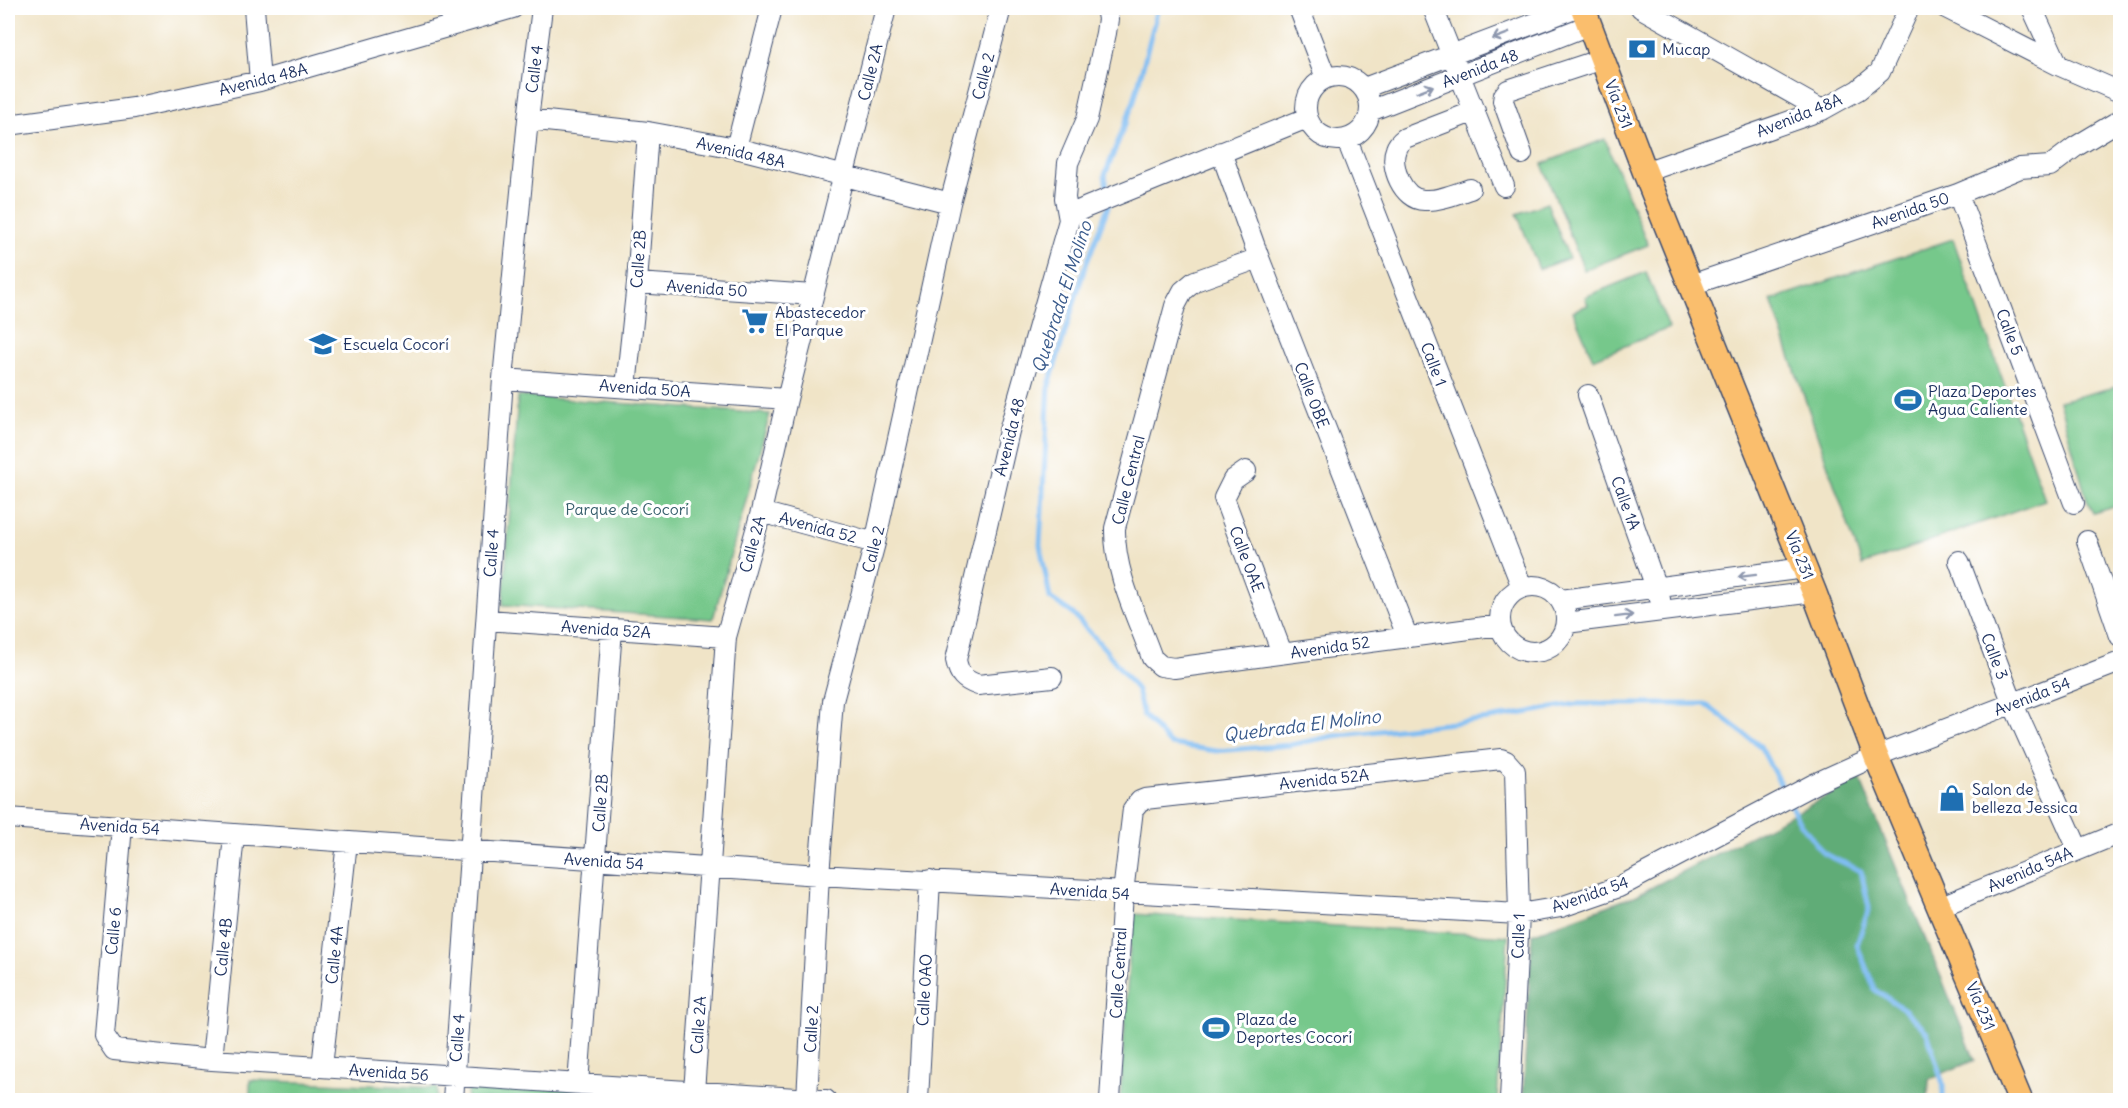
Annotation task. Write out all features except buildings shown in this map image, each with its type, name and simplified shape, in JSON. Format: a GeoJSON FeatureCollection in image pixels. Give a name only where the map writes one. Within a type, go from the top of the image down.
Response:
{"type":"FeatureCollection","features":[{"type":"Feature","properties":{"kind":"main road","name":"Vía 231"},"geometry":{"type":"LineString","coordinates":[[1582,13],[1805,568],[1876,756],[2020,1101]]}},
{"type":"Feature","properties":{"kind":"street"},"geometry":{"type":"LineString","coordinates":[[254,8],[260,81]]}},
{"type":"Feature","properties":{"kind":"street","name":"Avenida 48A"},"geometry":{"type":"LineString","coordinates":[[8,125],[134,108],[260,81],[513,8]]}},
{"type":"Feature","properties":{"kind":"street","name":"Calle 4"},"geometry":{"type":"LineString","coordinates":[[453,1101],[503,379],[528,119],[542,8]]}},
{"type":"Feature","properties":{"kind":"street"},"geometry":{"type":"LineString","coordinates":[[736,148],[772,8]]}},
{"type":"Feature","properties":{"kind":"street","name":"Calle 2A"},"geometry":{"type":"LineString","coordinates":[[694,1092],[726,637],[761,512],[787,399],[886,8]]}},
{"type":"Feature","properties":{"kind":"street","name":"Calle 2"},"geometry":{"type":"LineString","coordinates":[[816,1100],[819,875],[833,700],[875,543],[951,203],[1001,8]]}},
{"type":"Feature","properties":{"kind":"street"},"geometry":{"type":"LineString","coordinates":[[1069,220],[1065,198],[1068,163],[1087,119],[1107,33],[1106,8]]}},
{"type":"Feature","properties":{"kind":"street"},"geometry":{"type":"LineString","coordinates":[[1299,8],[1326,78]]}},
{"type":"Feature","properties":{"kind":"street"},"geometry":{"type":"LineString","coordinates":[[1433,8],[1504,186]]}},
{"type":"Feature","properties":{"kind":"street"},"geometry":{"type":"LineString","coordinates":[[1641,8],[1822,110]]}},
{"type":"Feature","properties":{"kind":"street","name":"Avenida 48A"},"geometry":{"type":"LineString","coordinates":[[1645,172],[1822,110],[1858,90],[1880,72],[1909,8]]}},
{"type":"Feature","properties":{"kind":"street"},"geometry":{"type":"LineString","coordinates":[[1946,8],[2058,65],[2120,92]]}},
{"type":"Feature","properties":{"kind":"street"},"geometry":{"type":"LineString","coordinates":[[2032,8],[2058,65]]}},
{"type":"Feature","properties":{"kind":"street","name":"Avenida 48"},"geometry":{"type":"LineString","coordinates":[[1364,88],[1452,55],[1582,13]]}},
{"type":"Feature","properties":{"kind":"street","name":"Avenida 48"},"geometry":{"type":"LineString","coordinates":[[1370,111],[1460,75],[1582,13]]}},
{"type":"Feature","properties":{"kind":"street"},"geometry":{"type":"LineString","coordinates":[[1522,154],[1503,101],[1508,90],[1602,59]]}},
{"type":"Feature","properties":{"kind":"street"},"geometry":{"type":"LineString","coordinates":[[1342,76],[1350,78],[1364,88],[1370,103],[1370,111],[1363,129],[1347,140],[1337,141],[1318,134],[1311,127],[1306,118],[1305,106],[1308,94],[1316,84],[1326,78],[1342,76]]}},
{"type":"Feature","properties":{"kind":"street"},"geometry":{"type":"LineString","coordinates":[[1470,189],[1440,198],[1423,200],[1411,197],[1402,188],[1394,159],[1396,147],[1405,138],[1474,111]]}},
{"type":"Feature","properties":{"kind":"street"},"geometry":{"type":"LineString","coordinates":[[1069,220],[1074,213],[1087,207],[1306,118]]}},
{"type":"Feature","properties":{"kind":"street","name":"Avenida 48A"},"geometry":{"type":"LineString","coordinates":[[528,119],[648,132],[736,148],[951,203]]}},
{"type":"Feature","properties":{"kind":"street","name":"Avenida 50"},"geometry":{"type":"LineString","coordinates":[[1691,285],[1958,194],[2020,168],[2050,166],[2075,147],[2121,120]]}},
{"type":"Feature","properties":{"kind":"street","name":"Calle 2B"},"geometry":{"type":"LineString","coordinates":[[626,387],[637,283],[648,132]]}},
{"type":"Feature","properties":{"kind":"street","name":"Calle 1"},"geometry":{"type":"LineString","coordinates":[[1347,140],[1522,587]]}},
{"type":"Feature","properties":{"kind":"street","name":"Calle 0BE"},"geometry":{"type":"LineString","coordinates":[[1221,153],[1259,258],[1407,636]]}},
{"type":"Feature","properties":{"kind":"street","name":"Calle 5"},"geometry":{"type":"LineString","coordinates":[[1958,194],[2074,503]]}},
{"type":"Feature","properties":{"kind":"street","name":"Avenida 48"},"geometry":{"type":"LineString","coordinates":[[1052,677],[978,685],[968,682],[959,674],[956,660],[1009,431],[1069,220]]}},
{"type":"Feature","properties":{"kind":"street","name":"Calle Central"},"geometry":{"type":"LineString","coordinates":[[1161,666],[1152,658],[1118,564],[1115,528],[1175,306],[1183,291],[1195,282],[1259,258]]}},
{"type":"Feature","properties":{"kind":"street","name":"Avenida 50"},"geometry":{"type":"LineString","coordinates":[[637,283],[813,295]]}},
{"type":"Feature","properties":{"kind":"street","name":"Avenida 50A"},"geometry":{"type":"LineString","coordinates":[[503,379],[787,399]]}},
{"type":"Feature","properties":{"kind":"street","name":"Calle 1A"},"geometry":{"type":"LineString","coordinates":[[1588,395],[1663,611]]}},
{"type":"Feature","properties":{"kind":"street","name":"Calle 0AE"},"geometry":{"type":"LineString","coordinates":[[1246,471],[1233,480],[1224,498],[1282,653]]}},
{"type":"Feature","properties":{"kind":"street","name":"Avenida 52"},"geometry":{"type":"LineString","coordinates":[[761,512],[875,543]]}},
{"type":"Feature","properties":{"kind":"street"},"geometry":{"type":"LineString","coordinates":[[2087,541],[2121,636]]}},
{"type":"Feature","properties":{"kind":"street","name":"Calle 3"},"geometry":{"type":"LineString","coordinates":[[1959,561],[2013,704],[2078,849]]}},
{"type":"Feature","properties":{"kind":"street"},"geometry":{"type":"LineString","coordinates":[[1561,600],[1805,568]]}},
{"type":"Feature","properties":{"kind":"street"},"geometry":{"type":"LineString","coordinates":[[1530,585],[1548,589],[1561,600],[1566,611],[1566,623],[1563,634],[1556,644],[1534,653],[1522,651],[1504,636],[1500,625],[1500,609],[1509,596],[1522,587],[1530,585]]}},
{"type":"Feature","properties":{"kind":"street"},"geometry":{"type":"LineString","coordinates":[[1566,623],[1814,592]]}},
{"type":"Feature","properties":{"kind":"street","name":"Avenida 52A"},"geometry":{"type":"LineString","coordinates":[[486,620],[726,637]]}},
{"type":"Feature","properties":{"kind":"street","name":"Avenida 52"},"geometry":{"type":"LineString","coordinates":[[1161,666],[1174,668],[1500,625]]}},
{"type":"Feature","properties":{"kind":"street","name":"Calle 2B"},"geometry":{"type":"LineString","coordinates":[[578,1084],[612,629]]}},
{"type":"Feature","properties":{"kind":"street","name":"Avenida 54"},"geometry":{"type":"LineString","coordinates":[[8,818],[596,861],[1519,914],[1561,907],[1619,887],[1816,783],[1876,756],[2121,662]]}},
{"type":"Feature","properties":{"kind":"street","name":"Avenida 52A"},"geometry":{"type":"LineString","coordinates":[[1133,809],[1145,799],[1501,759],[1515,771]]}},
{"type":"Feature","properties":{"kind":"street","name":"Calle 1"},"geometry":{"type":"LineString","coordinates":[[1510,1101],[1519,914],[1515,771]]}},
{"type":"Feature","properties":{"kind":"street","name":"Calle Central"},"geometry":{"type":"LineString","coordinates":[[1110,1101],[1123,893],[1133,809]]}},
{"type":"Feature","properties":{"kind":"street","name":"Calle 6"},"geometry":{"type":"LineString","coordinates":[[104,1035],[122,826]]}},
{"type":"Feature","properties":{"kind":"street","name":"Avenida 54A"},"geometry":{"type":"LineString","coordinates":[[1939,907],[2121,833]]}},
{"type":"Feature","properties":{"kind":"street","name":"Calle 4B"},"geometry":{"type":"LineString","coordinates":[[212,1060],[234,834]]}},
{"type":"Feature","properties":{"kind":"street","name":"Calle 4A"},"geometry":{"type":"LineString","coordinates":[[322,1067],[347,842]]}},
{"type":"Feature","properties":{"kind":"street","name":"Calle 0AO"},"geometry":{"type":"LineString","coordinates":[[918,1101],[930,880]]}},
{"type":"Feature","properties":{"kind":"street","name":"Avenida 56"},"geometry":{"type":"LineString","coordinates":[[104,1035],[114,1050],[212,1060],[816,1100]]}},
{"type":"Feature","properties":{"kind":"green space"},"geometry":{"type":"Polygon","coordinates":[[[1605,139],[1648,245],[1584,270],[1542,164],[1605,139]]]}},
{"type":"Feature","properties":{"kind":"green space"},"geometry":{"type":"Polygon","coordinates":[[[1547,203],[1569,258],[1539,269],[1517,214],[1547,203]]]}},
{"type":"Feature","properties":{"kind":"green space","name":"Plaza Deportes Agua Caliente"},"geometry":{"type":"Polygon","coordinates":[[[1953,239],[2045,500],[1862,565],[1771,300],[1953,239]]]}},
{"type":"Feature","properties":{"kind":"green space"},"geometry":{"type":"Polygon","coordinates":[[[1646,272],[1669,328],[1593,359],[1573,311],[1588,305],[1585,297],[1646,272]]]}},
{"type":"Feature","properties":{"kind":"green space"},"geometry":{"type":"Polygon","coordinates":[[[2120,386],[2120,505],[2093,513],[2087,500],[2059,401],[2120,386]]]}},
{"type":"Feature","properties":{"kind":"green space","name":"Parque de Cocorí"},"geometry":{"type":"Polygon","coordinates":[[[518,396],[770,414],[713,619],[503,605],[518,396]]]}},
{"type":"Feature","properties":{"kind":"green space"},"geometry":{"type":"Polygon","coordinates":[[[1860,779],[1975,1060],[1929,1079],[1928,1100],[1523,1100],[1532,934],[1637,895],[1860,779]]]}},
{"type":"Feature","properties":{"kind":"green space"},"geometry":{"type":"Polygon","coordinates":[[[1132,914],[1508,936],[1497,1100],[1120,1100],[1132,914]]]}},
{"type":"Feature","properties":{"kind":"green space"},"geometry":{"type":"Polygon","coordinates":[[[250,1080],[437,1088],[437,1100],[250,1100],[250,1080]]]}},
{"type":"Feature","properties":{"kind":"green space"},"geometry":{"type":"Polygon","coordinates":[[[468,1083],[721,1100],[467,1100],[468,1083]]]}},
{"type":"Feature","properties":{"kind":"waterway","name":"Quebrada El Molino"},"geometry":{"type":"LineString","coordinates":[[1108,195],[1105,175],[1134,101],[1158,8]]}},
{"type":"Feature","properties":{"kind":"waterway","name":"Quebrada El Molino"},"geometry":{"type":"LineString","coordinates":[[1109,204],[1084,270],[1049,385],[1040,545],[1050,598],[1072,613],[1104,648],[1137,690],[1143,715],[1170,744],[1216,751],[1290,745],[1333,736],[1489,719],[1576,704],[1705,704],[1760,746],[1785,793]]}},
{"type":"Feature","properties":{"kind":"waterway","name":"Quebrada El Molino"},"geometry":{"type":"LineString","coordinates":[[1789,802],[1797,818],[1823,853],[1861,871],[1869,908],[1857,945],[1875,990],[1904,1009],[1927,1032],[1943,1084],[1943,1100]]}},
{"type":"Feature","properties":{"kind":"place","name":"Mucap"},"geometry":{"type":"Point","coordinates":[1642,49]}},
{"type":"Feature","properties":{"kind":"place","name":"Abastecedor El Parque"},"geometry":{"type":"Point","coordinates":[755,321]}},
{"type":"Feature","properties":{"kind":"place","name":"Escuela Cocorí"},"geometry":{"type":"Point","coordinates":[323,344]}},
{"type":"Feature","properties":{"kind":"place","name":"Plaza Deportes Agua Caliente"},"geometry":{"type":"Point","coordinates":[1908,400]}},
{"type":"Feature","properties":{"kind":"place","name":"Salon de belleza Jessica"},"geometry":{"type":"Point","coordinates":[1952,798]}},
{"type":"Feature","properties":{"kind":"place","name":"Plaza de Deportes Cocorí"},"geometry":{"type":"Point","coordinates":[1216,1028]}}]}
